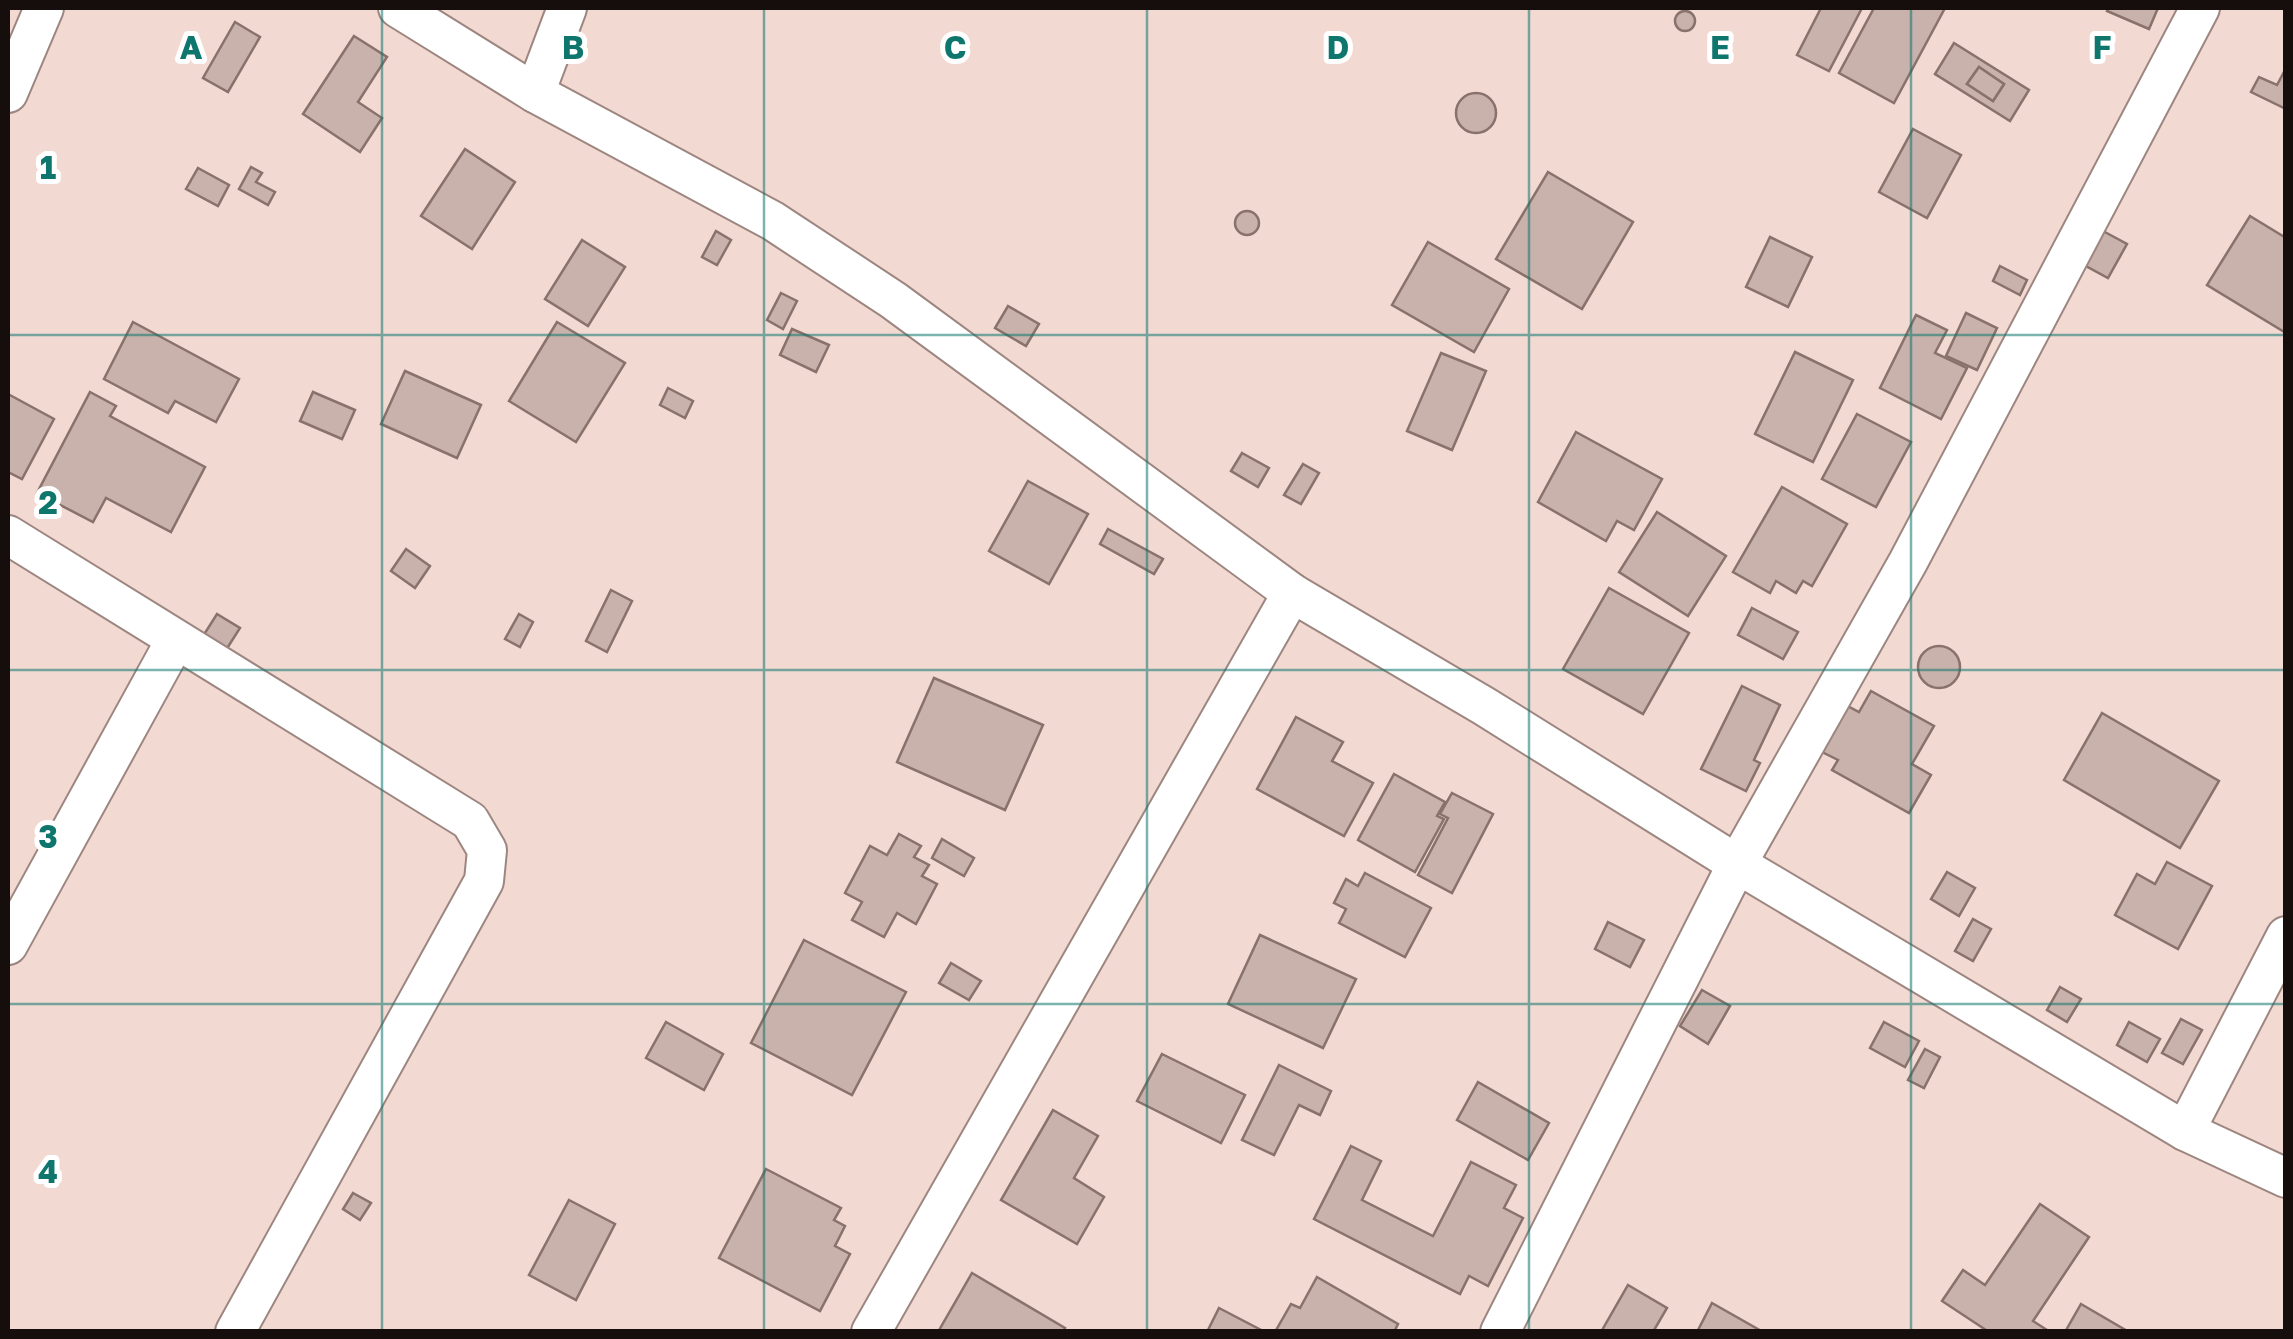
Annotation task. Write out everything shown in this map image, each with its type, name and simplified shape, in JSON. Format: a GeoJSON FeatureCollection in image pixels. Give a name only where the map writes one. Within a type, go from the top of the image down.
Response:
{"type":"FeatureCollection","features":[{"type":"Feature","properties":{"kind":"street"},"geometry":{"type":"LineString","coordinates":[[8,93],[44,8]]}},
{"type":"Feature","properties":{"kind":"street"},"geometry":{"type":"LineString","coordinates":[[398,8],[535,93],[773,221],[894,300],[1292,593],[2185,1131],[2286,1178]]}},
{"type":"Feature","properties":{"kind":"street"},"geometry":{"type":"LineString","coordinates":[[535,93],[567,8]]}},
{"type":"Feature","properties":{"kind":"street"},"geometry":{"type":"LineString","coordinates":[[1500,1332],[1737,864],[1908,562],[2200,8]]}},
{"type":"Feature","properties":{"kind":"street"},"geometry":{"type":"LineString","coordinates":[[8,536],[470,821],[486,850],[484,881],[235,1332]]}},
{"type":"Feature","properties":{"kind":"street"},"geometry":{"type":"LineString","coordinates":[[871,1332],[1292,593]]}},
{"type":"Feature","properties":{"kind":"street"},"geometry":{"type":"LineString","coordinates":[[8,945],[175,641]]}},
{"type":"Feature","properties":{"kind":"street"},"geometry":{"type":"LineString","coordinates":[[2185,1131],[2286,936]]}},
{"type":"Feature","properties":{"kind":"building"},"geometry":{"type":"Polygon","coordinates":[[[1821,8],[1862,8],[1829,71],[1797,55],[1821,8]]]}},
{"type":"Feature","properties":{"kind":"building"},"geometry":{"type":"Polygon","coordinates":[[[1874,8],[1945,8],[1894,103],[1839,73],[1874,8]]]}},
{"type":"Feature","properties":{"kind":"building"},"geometry":{"type":"Polygon","coordinates":[[[2158,8],[2149,29],[2107,11],[2158,8]]]}},
{"type":"Feature","properties":{"kind":"building"},"geometry":{"type":"Polygon","coordinates":[[[1685,11],[1695,21],[1685,31],[1675,21],[1685,11]]]}},
{"type":"Feature","properties":{"kind":"building"},"geometry":{"type":"Polygon","coordinates":[[[235,22],[260,37],[228,92],[203,78],[235,22]]]}},
{"type":"Feature","properties":{"kind":"building"},"geometry":{"type":"Polygon","coordinates":[[[354,36],[387,57],[358,102],[382,118],[360,152],[303,114],[354,36]]]}},
{"type":"Feature","properties":{"kind":"building"},"geometry":{"type":"Polygon","coordinates":[[[1954,43],[2029,90],[2010,121],[1935,74],[1954,43]],[[1979,67],[1967,84],[1993,101],[2004,84],[1979,67]]]}},
{"type":"Feature","properties":{"kind":"building"},"geometry":{"type":"Polygon","coordinates":[[[1979,67],[2004,84],[1993,101],[1967,84],[1979,67]]]}},
{"type":"Feature","properties":{"kind":"building"},"geometry":{"type":"Polygon","coordinates":[[[2286,68],[2286,109],[2251,92],[2259,77],[2277,85],[2286,68]]]}},
{"type":"Feature","properties":{"kind":"building"},"geometry":{"type":"Polygon","coordinates":[[[1476,93],[1490,99],[1496,113],[1490,127],[1476,133],[1462,127],[1456,113],[1462,99],[1476,93]]]}},
{"type":"Feature","properties":{"kind":"building"},"geometry":{"type":"Polygon","coordinates":[[[1913,129],[1961,155],[1927,218],[1879,192],[1913,129]]]}},
{"type":"Feature","properties":{"kind":"building"},"geometry":{"type":"Polygon","coordinates":[[[465,149],[515,182],[472,249],[421,216],[465,149]]]}},
{"type":"Feature","properties":{"kind":"building"},"geometry":{"type":"Polygon","coordinates":[[[251,167],[262,173],[256,182],[275,192],[268,205],[239,189],[251,167]]]}},
{"type":"Feature","properties":{"kind":"building"},"geometry":{"type":"Polygon","coordinates":[[[198,168],[229,185],[218,206],[186,189],[198,168]]]}},
{"type":"Feature","properties":{"kind":"building"},"geometry":{"type":"Polygon","coordinates":[[[1548,172],[1633,222],[1582,309],[1496,259],[1548,172]]]}},
{"type":"Feature","properties":{"kind":"building"},"geometry":{"type":"Polygon","coordinates":[[[1247,211],[1256,214],[1256,232],[1247,235],[1238,232],[1235,223],[1238,214],[1247,211]]]}},
{"type":"Feature","properties":{"kind":"building"},"geometry":{"type":"Polygon","coordinates":[[[2250,216],[2286,238],[2286,333],[2207,285],[2250,216]]]}},
{"type":"Feature","properties":{"kind":"building"},"geometry":{"type":"Polygon","coordinates":[[[716,231],[731,240],[717,265],[702,257],[716,231]]]}},
{"type":"Feature","properties":{"kind":"building"},"geometry":{"type":"Polygon","coordinates":[[[2103,231],[2127,244],[2108,278],[2084,265],[2103,231]]]}},
{"type":"Feature","properties":{"kind":"building"},"geometry":{"type":"Polygon","coordinates":[[[1770,237],[1812,257],[1788,307],[1746,287],[1770,237]]]}},
{"type":"Feature","properties":{"kind":"building"},"geometry":{"type":"Polygon","coordinates":[[[582,240],[625,267],[588,326],[545,299],[582,240]]]}},
{"type":"Feature","properties":{"kind":"building"},"geometry":{"type":"Polygon","coordinates":[[[1428,242],[1509,289],[1474,352],[1392,305],[1428,242]]]}},
{"type":"Feature","properties":{"kind":"building"},"geometry":{"type":"Polygon","coordinates":[[[2000,266],[2027,280],[2020,295],[1993,281],[2000,266]]]}},
{"type":"Feature","properties":{"kind":"building"},"geometry":{"type":"Polygon","coordinates":[[[781,293],[797,301],[783,329],[767,320],[781,293]]]}},
{"type":"Feature","properties":{"kind":"building"},"geometry":{"type":"Polygon","coordinates":[[[1008,306],[1039,324],[1026,346],[995,328],[1008,306]]]}},
{"type":"Feature","properties":{"kind":"building"},"geometry":{"type":"Polygon","coordinates":[[[1966,313],[1997,328],[1977,370],[1946,356],[1966,313]]]}},
{"type":"Feature","properties":{"kind":"building"},"geometry":{"type":"Polygon","coordinates":[[[1916,315],[1947,330],[1935,353],[1967,368],[1941,419],[1880,388],[1916,315]]]}},
{"type":"Feature","properties":{"kind":"building"},"geometry":{"type":"Polygon","coordinates":[[[133,322],[239,379],[216,422],[175,401],[168,413],[104,379],[133,322]]]}},
{"type":"Feature","properties":{"kind":"building"},"geometry":{"type":"Polygon","coordinates":[[[557,322],[625,363],[576,442],[509,401],[557,322]]]}},
{"type":"Feature","properties":{"kind":"building"},"geometry":{"type":"Polygon","coordinates":[[[792,329],[829,345],[816,372],[780,355],[792,329]]]}},
{"type":"Feature","properties":{"kind":"building"},"geometry":{"type":"Polygon","coordinates":[[[1795,352],[1853,380],[1813,462],[1755,434],[1795,352]]]}},
{"type":"Feature","properties":{"kind":"building"},"geometry":{"type":"Polygon","coordinates":[[[1441,353],[1486,371],[1452,450],[1407,431],[1441,353]]]}},
{"type":"Feature","properties":{"kind":"building"},"geometry":{"type":"Polygon","coordinates":[[[405,371],[481,405],[457,458],[381,424],[405,371]]]}},
{"type":"Feature","properties":{"kind":"building"},"geometry":{"type":"Polygon","coordinates":[[[668,388],[693,401],[685,418],[660,405],[668,388]]]}},
{"type":"Feature","properties":{"kind":"building"},"geometry":{"type":"Polygon","coordinates":[[[90,392],[116,406],[110,416],[205,467],[171,532],[106,498],[93,522],[37,493],[90,392]]]}},
{"type":"Feature","properties":{"kind":"building"},"geometry":{"type":"Polygon","coordinates":[[[313,392],[355,410],[342,439],[300,421],[313,392]]]}},
{"type":"Feature","properties":{"kind":"building"},"geometry":{"type":"Polygon","coordinates":[[[8,394],[54,419],[22,479],[8,472],[8,394]]]}},
{"type":"Feature","properties":{"kind":"building"},"geometry":{"type":"Polygon","coordinates":[[[1857,414],[1911,442],[1876,507],[1822,479],[1857,414]]]}},
{"type":"Feature","properties":{"kind":"building"},"geometry":{"type":"Polygon","coordinates":[[[1576,432],[1662,479],[1634,530],[1617,521],[1606,541],[1538,502],[1576,432]]]}},
{"type":"Feature","properties":{"kind":"building"},"geometry":{"type":"Polygon","coordinates":[[[1242,453],[1269,468],[1258,487],[1231,471],[1242,453]]]}},
{"type":"Feature","properties":{"kind":"building"},"geometry":{"type":"Polygon","coordinates":[[[1303,464],[1319,473],[1301,504],[1284,495],[1303,464]]]}},
{"type":"Feature","properties":{"kind":"building"},"geometry":{"type":"Polygon","coordinates":[[[1028,481],[1088,514],[1049,584],[989,551],[1028,481]]]}},
{"type":"Feature","properties":{"kind":"building"},"geometry":{"type":"Polygon","coordinates":[[[1782,487],[1847,524],[1812,586],[1803,581],[1796,593],[1776,581],[1770,593],[1733,572],[1782,487]]]}},
{"type":"Feature","properties":{"kind":"building"},"geometry":{"type":"Polygon","coordinates":[[[1657,512],[1726,556],[1688,616],[1619,572],[1657,512]]]}},
{"type":"Feature","properties":{"kind":"building"},"geometry":{"type":"Polygon","coordinates":[[[1108,529],[1163,559],[1154,574],[1100,544],[1108,529]]]}},
{"type":"Feature","properties":{"kind":"building"},"geometry":{"type":"Polygon","coordinates":[[[406,549],[430,566],[415,588],[391,571],[406,549]]]}},
{"type":"Feature","properties":{"kind":"building"},"geometry":{"type":"Polygon","coordinates":[[[1609,588],[1689,633],[1643,714],[1563,669],[1609,588]]]}},
{"type":"Feature","properties":{"kind":"building"},"geometry":{"type":"Polygon","coordinates":[[[611,590],[632,601],[607,652],[586,641],[611,590]]]}},
{"type":"Feature","properties":{"kind":"building"},"geometry":{"type":"Polygon","coordinates":[[[1752,608],[1798,632],[1783,659],[1738,635],[1752,608]]]}},
{"type":"Feature","properties":{"kind":"building"},"geometry":{"type":"Polygon","coordinates":[[[217,614],[240,628],[226,650],[203,636],[217,614]]]}},
{"type":"Feature","properties":{"kind":"building"},"geometry":{"type":"Polygon","coordinates":[[[519,614],[533,622],[520,647],[505,639],[519,614]]]}},
{"type":"Feature","properties":{"kind":"building"},"geometry":{"type":"Polygon","coordinates":[[[1939,646],[1954,652],[1960,667],[1954,682],[1939,688],[1924,682],[1918,667],[1924,652],[1939,646]]]}},
{"type":"Feature","properties":{"kind":"building"},"geometry":{"type":"Polygon","coordinates":[[[934,678],[1043,725],[1005,810],[897,762],[934,678]]]}},
{"type":"Feature","properties":{"kind":"building"},"geometry":{"type":"Polygon","coordinates":[[[1742,686],[1780,705],[1754,760],[1760,763],[1746,791],[1701,769],[1742,686]]]}},
{"type":"Feature","properties":{"kind":"building"},"geometry":{"type":"Polygon","coordinates":[[[1871,691],[1934,726],[1912,764],[1931,775],[1909,813],[1832,770],[1838,760],[1822,752],[1833,731],[1840,702],[1859,712],[1871,691]]]}},
{"type":"Feature","properties":{"kind":"building"},"geometry":{"type":"Polygon","coordinates":[[[2102,713],[2219,781],[2180,848],[2064,780],[2102,713]]]}},
{"type":"Feature","properties":{"kind":"building"},"geometry":{"type":"Polygon","coordinates":[[[1296,717],[1343,742],[1332,761],[1373,783],[1344,836],[1257,789],[1296,717]]]}},
{"type":"Feature","properties":{"kind":"building"},"geometry":{"type":"Polygon","coordinates":[[[1394,774],[1445,802],[1437,816],[1444,819],[1415,872],[1358,840],[1394,774]]]}},
{"type":"Feature","properties":{"kind":"building"},"geometry":{"type":"Polygon","coordinates":[[[1452,793],[1493,814],[1452,893],[1418,875],[1448,818],[1440,814],[1452,793]]]}},
{"type":"Feature","properties":{"kind":"building"},"geometry":{"type":"Polygon","coordinates":[[[899,834],[921,846],[914,857],[929,865],[922,876],[937,884],[916,924],[897,913],[884,937],[852,920],[862,902],[845,893],[870,846],[887,855],[899,834]]]}},
{"type":"Feature","properties":{"kind":"building"},"geometry":{"type":"Polygon","coordinates":[[[942,839],[974,858],[964,876],[932,858],[942,839]]]}},
{"type":"Feature","properties":{"kind":"building"},"geometry":{"type":"Polygon","coordinates":[[[2167,862],[2212,886],[2178,949],[2115,915],[2137,874],[2155,884],[2167,862]]]}},
{"type":"Feature","properties":{"kind":"building"},"geometry":{"type":"Polygon","coordinates":[[[1947,872],[1975,888],[1959,916],[1931,899],[1947,872]]]}},
{"type":"Feature","properties":{"kind":"building"},"geometry":{"type":"Polygon","coordinates":[[[1365,873],[1431,908],[1405,957],[1339,923],[1346,909],[1334,903],[1346,879],[1358,886],[1365,873]]]}},
{"type":"Feature","properties":{"kind":"building"},"geometry":{"type":"Polygon","coordinates":[[[1973,919],[1991,929],[1973,961],[1955,951],[1973,919]]]}},
{"type":"Feature","properties":{"kind":"building"},"geometry":{"type":"Polygon","coordinates":[[[1608,922],[1644,940],[1630,967],[1595,949],[1608,922]]]}},
{"type":"Feature","properties":{"kind":"building"},"geometry":{"type":"Polygon","coordinates":[[[1260,935],[1356,979],[1323,1048],[1228,1004],[1260,935]]]}},
{"type":"Feature","properties":{"kind":"building"},"geometry":{"type":"Polygon","coordinates":[[[804,940],[906,992],[852,1095],[751,1043],[804,940]]]}},
{"type":"Feature","properties":{"kind":"building"},"geometry":{"type":"Polygon","coordinates":[[[951,963],[981,981],[969,1000],[939,983],[951,963]]]}},
{"type":"Feature","properties":{"kind":"building"},"geometry":{"type":"Polygon","coordinates":[[[2060,987],[2081,999],[2067,1022],[2047,1010],[2060,987]]]}},
{"type":"Feature","properties":{"kind":"building"},"geometry":{"type":"Polygon","coordinates":[[[1702,990],[1730,1006],[1708,1044],[1680,1026],[1702,990]]]}},
{"type":"Feature","properties":{"kind":"building"},"geometry":{"type":"Polygon","coordinates":[[[2181,1019],[2202,1030],[2183,1064],[2162,1053],[2181,1019]]]}},
{"type":"Feature","properties":{"kind":"building"},"geometry":{"type":"Polygon","coordinates":[[[666,1022],[723,1054],[704,1090],[646,1058],[666,1022]]]}},
{"type":"Feature","properties":{"kind":"building"},"geometry":{"type":"Polygon","coordinates":[[[1884,1022],[1919,1041],[1905,1067],[1870,1048],[1884,1022]]]}},
{"type":"Feature","properties":{"kind":"building"},"geometry":{"type":"Polygon","coordinates":[[[2129,1022],[2160,1039],[2147,1062],[2117,1045],[2129,1022]]]}},
{"type":"Feature","properties":{"kind":"building"},"geometry":{"type":"Polygon","coordinates":[[[1925,1049],[1940,1057],[1924,1088],[1908,1080],[1925,1049]]]}},
{"type":"Feature","properties":{"kind":"building"},"geometry":{"type":"Polygon","coordinates":[[[1162,1054],[1245,1095],[1221,1143],[1137,1101],[1162,1054]]]}},
{"type":"Feature","properties":{"kind":"building"},"geometry":{"type":"Polygon","coordinates":[[[1279,1065],[1331,1091],[1320,1115],[1299,1105],[1274,1155],[1242,1140],[1279,1065]]]}},
{"type":"Feature","properties":{"kind":"building"},"geometry":{"type":"Polygon","coordinates":[[[1478,1082],[1549,1123],[1528,1160],[1457,1120],[1478,1082]]]}},
{"type":"Feature","properties":{"kind":"building"},"geometry":{"type":"Polygon","coordinates":[[[1053,1110],[1098,1136],[1074,1178],[1104,1197],[1077,1244],[1001,1200],[1053,1110]]]}},
{"type":"Feature","properties":{"kind":"building"},"geometry":{"type":"Polygon","coordinates":[[[1351,1146],[1381,1161],[1362,1200],[1433,1236],[1471,1162],[1516,1185],[1504,1208],[1523,1218],[1488,1286],[1469,1276],[1460,1294],[1314,1219],[1351,1146]]]}},
{"type":"Feature","properties":{"kind":"building"},"geometry":{"type":"Polygon","coordinates":[[[766,1169],[841,1208],[834,1220],[845,1226],[835,1246],[850,1254],[820,1311],[719,1258],[766,1169]]]}},
{"type":"Feature","properties":{"kind":"building"},"geometry":{"type":"Polygon","coordinates":[[[353,1193],[371,1203],[360,1220],[343,1209],[353,1193]]]}},
{"type":"Feature","properties":{"kind":"building"},"geometry":{"type":"Polygon","coordinates":[[[569,1200],[615,1224],[576,1300],[529,1275],[569,1200]]]}},
{"type":"Feature","properties":{"kind":"building"},"geometry":{"type":"Polygon","coordinates":[[[2040,1204],[2089,1237],[2033,1321],[2050,1332],[1989,1332],[1942,1301],[1963,1270],[1985,1285],[2040,1204]]]}},
{"type":"Feature","properties":{"kind":"building"},"geometry":{"type":"Polygon","coordinates":[[[972,1273],[1065,1328],[1063,1332],[938,1332],[972,1273]]]}},
{"type":"Feature","properties":{"kind":"building"},"geometry":{"type":"Polygon","coordinates":[[[1317,1277],[1398,1324],[1394,1332],[1275,1332],[1291,1304],[1300,1308],[1317,1277]]]}},
{"type":"Feature","properties":{"kind":"building"},"geometry":{"type":"Polygon","coordinates":[[[1628,1285],[1667,1308],[1653,1332],[1601,1332],[1628,1285]]]}},
{"type":"Feature","properties":{"kind":"building"},"geometry":{"type":"Polygon","coordinates":[[[1712,1303],[1763,1332],[1697,1332],[1712,1303]]]}},
{"type":"Feature","properties":{"kind":"building"},"geometry":{"type":"Polygon","coordinates":[[[2081,1304],[2129,1332],[2065,1332],[2081,1304]]]}},
{"type":"Feature","properties":{"kind":"building"},"geometry":{"type":"Polygon","coordinates":[[[1219,1308],[1263,1331],[1263,1332],[1207,1332],[1219,1308]]]}}]}
